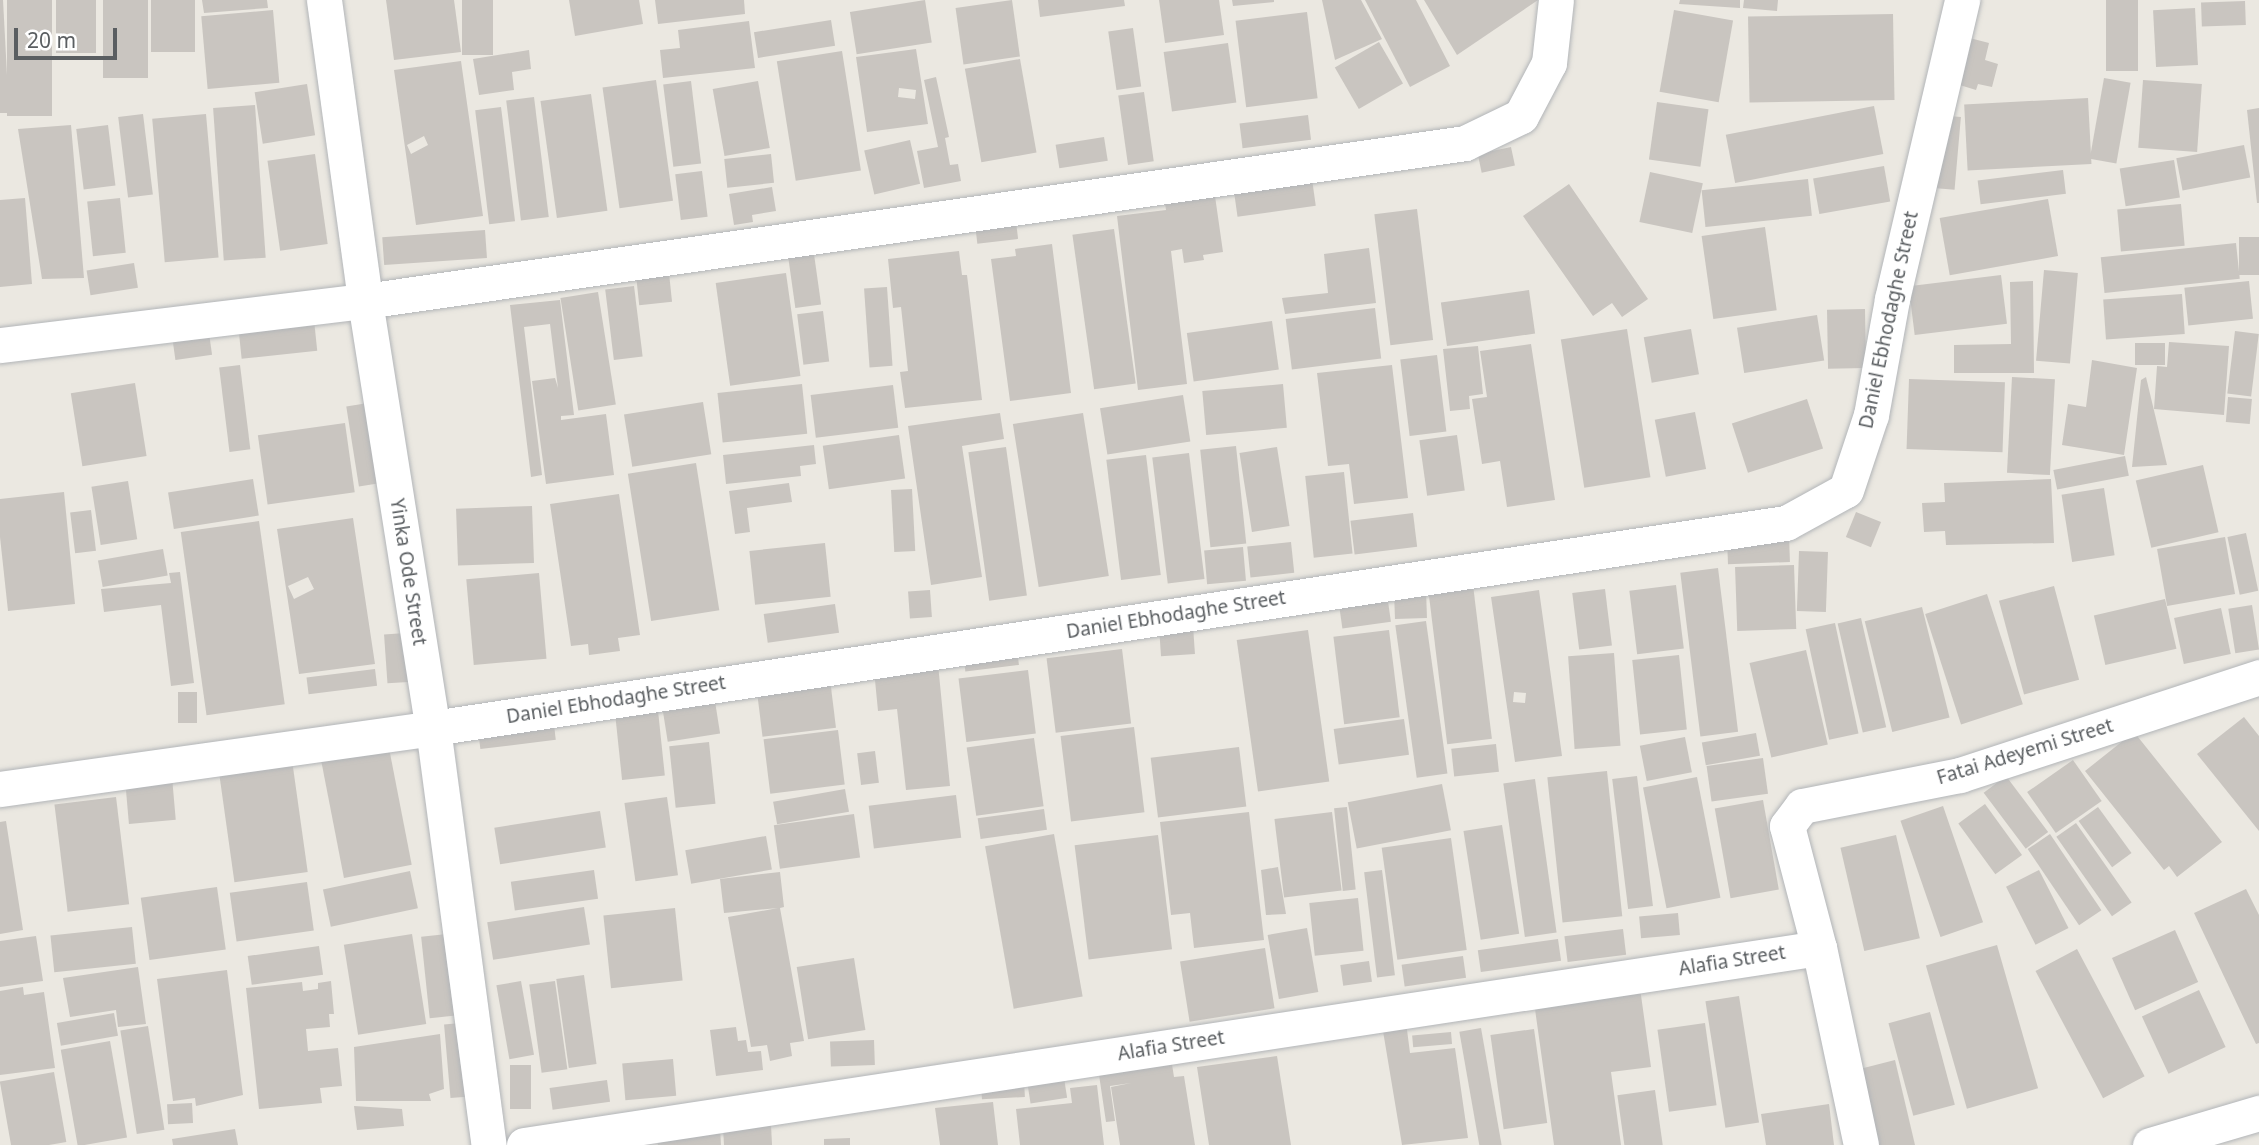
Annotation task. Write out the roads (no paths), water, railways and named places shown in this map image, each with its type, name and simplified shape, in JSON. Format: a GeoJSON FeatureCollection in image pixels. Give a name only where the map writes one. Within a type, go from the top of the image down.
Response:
{"type":"FeatureCollection","features":[{"type":"Feature","properties":{"kind":"street","name":"Yinka Ode Street"},"geometry":{"type":"LineString","coordinates":[[324,0],[365,301],[433,728],[489,1145]]}},
{"type":"Feature","properties":{"kind":"street"},"geometry":{"type":"LineString","coordinates":[[0,345],[365,301],[1465,143],[1521,116],[1549,63],[1556,0]]}},
{"type":"Feature","properties":{"kind":"street","name":"Daniel Ebhodaghe Street"},"geometry":{"type":"LineString","coordinates":[[0,789],[433,728],[1786,523],[1846,490],[1851,477],[1871,415],[1892,299],[1962,0]]}},
{"type":"Feature","properties":{"kind":"street","name":"Fatai Adeyemi Street"},"geometry":{"type":"LineString","coordinates":[[1861,1145],[1819,948],[1787,826],[1802,806],[1960,775],[2259,677]]}},
{"type":"Feature","properties":{"kind":"street","name":"Alafia Street"},"geometry":{"type":"LineString","coordinates":[[524,1145],[1819,948]]}},
{"type":"Feature","properties":{"kind":"street"},"geometry":{"type":"LineString","coordinates":[[2150,1145],[2259,1113]]}}]}
